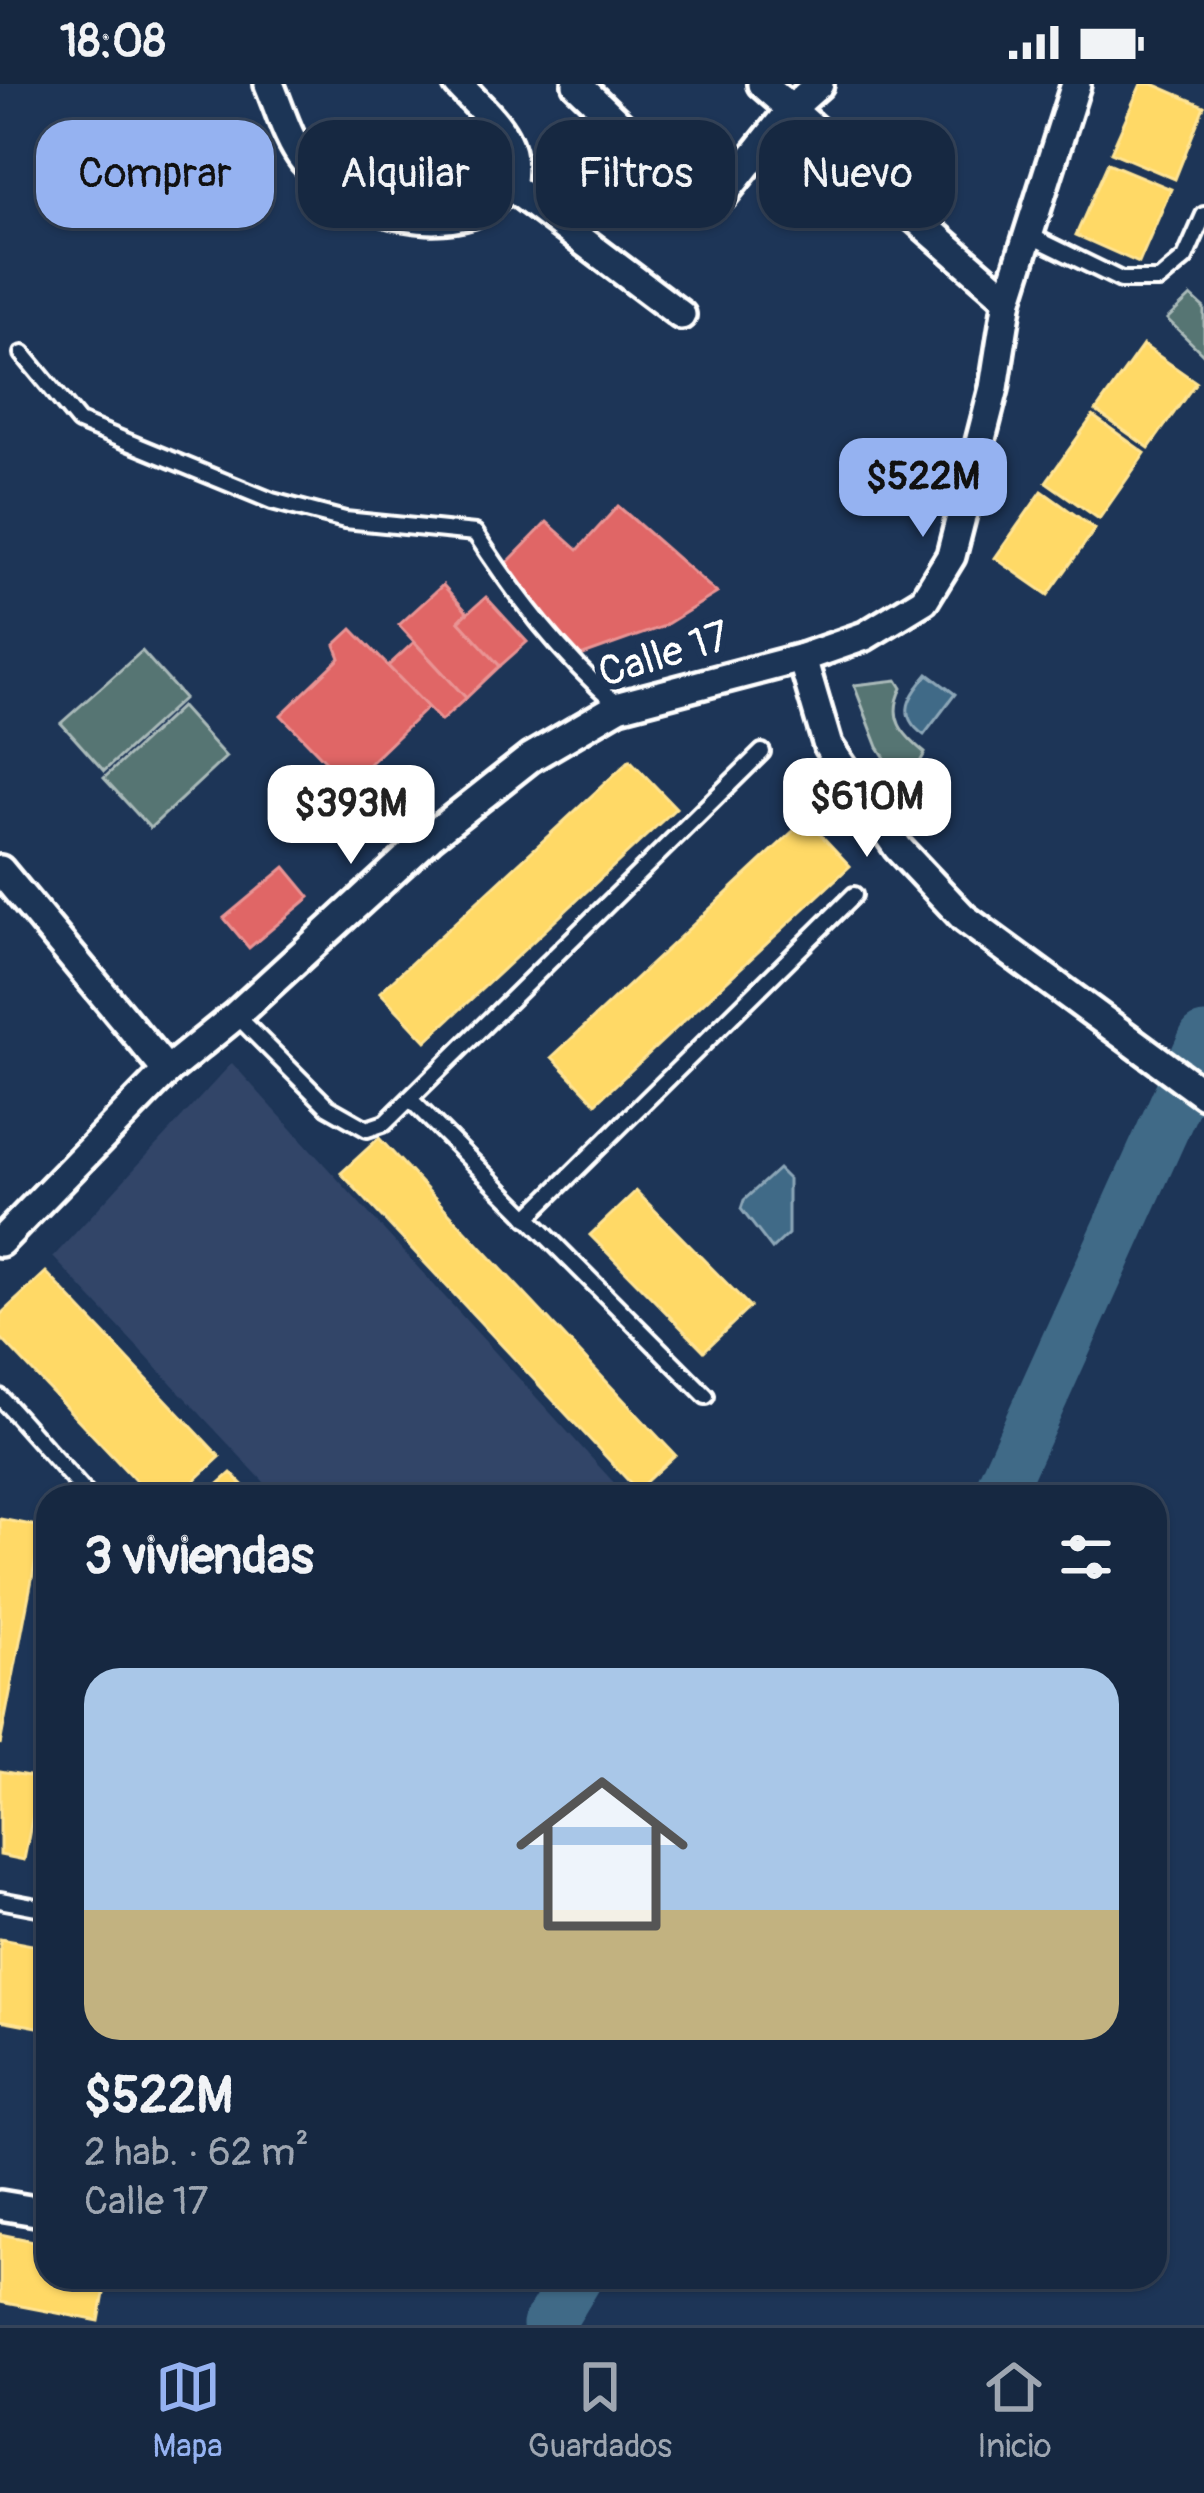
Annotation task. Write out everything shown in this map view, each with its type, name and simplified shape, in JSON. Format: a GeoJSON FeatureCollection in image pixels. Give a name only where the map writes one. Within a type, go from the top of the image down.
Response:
{"type":"FeatureCollection","features":[{"type":"Feature","properties":{"kind":"street"},"geometry":{"type":"LineString","coordinates":[[269,84],[298,148]]}},
{"type":"Feature","properties":{"kind":"street"},"geometry":{"type":"LineString","coordinates":[[458,84],[490,120]]}},
{"type":"Feature","properties":{"kind":"street"},"geometry":{"type":"LineString","coordinates":[[577,84],[693,195],[710,202],[723,195],[791,110],[819,84]]}},
{"type":"Feature","properties":{"kind":"street"},"geometry":{"type":"LineString","coordinates":[[762,84],[1008,299]]}},
{"type":"Feature","properties":{"kind":"street","name":"Calle 17"},"geometry":{"type":"LineString","coordinates":[[0,1242],[167,1071],[236,1015],[430,837],[530,758],[620,706],[802,658],[865,636],[923,600],[951,556],[994,388],[1008,299],[1076,84]]}},
{"type":"Feature","properties":{"kind":"street"},"geometry":{"type":"LineString","coordinates":[[512,188],[681,315]]}},
{"type":"Feature","properties":{"kind":"street"},"geometry":{"type":"LineString","coordinates":[[802,658],[828,746],[898,848],[964,917],[1204,1094]]}},
{"type":"Feature","properties":{"kind":"street"},"geometry":{"type":"LineString","coordinates":[[0,870],[167,1071]]}},
{"type":"Feature","properties":{"kind":"street"},"geometry":{"type":"LineString","coordinates":[[0,2205],[36,2211]]}},
{"type":"Feature","properties":{"kind":"lane"},"geometry":{"type":"LineString","coordinates":[[1027,234],[1121,280],[1159,280],[1185,258],[1204,214]]}},
{"type":"Feature","properties":{"kind":"lane"},"geometry":{"type":"LineString","coordinates":[[23,354],[79,422],[272,501],[345,520],[475,533],[521,604],[579,670],[620,706]]}},
{"type":"Feature","properties":{"kind":"lane"},"geometry":{"type":"LineString","coordinates":[[236,1015],[328,1107],[367,1129],[385,1123],[762,752]]}},
{"type":"Feature","properties":{"kind":"lane"},"geometry":{"type":"LineString","coordinates":[[527,1217],[854,895]]}},
{"type":"Feature","properties":{"kind":"lane"},"geometry":{"type":"LineString","coordinates":[[410,1100],[706,1396]]}},
{"type":"Feature","properties":{"kind":"lane"},"geometry":{"type":"LineString","coordinates":[[0,1397],[78,1485]]}},
{"type":"Feature","properties":{"kind":"lane"},"geometry":{"type":"LineString","coordinates":[[0,1900],[36,1907]]}},
{"type":"Feature","properties":{"kind":"shaded area"},"geometry":{"type":"Polygon","coordinates":[[[928,674],[955,694],[924,735],[910,720],[908,705],[928,674]]]}},
{"type":"Feature","properties":{"kind":"shaded area"},"geometry":{"type":"Polygon","coordinates":[[[232,1063],[616,1485],[267,1485],[53,1257],[232,1063]]]}},
{"type":"Feature","properties":{"kind":"shaded area"},"geometry":{"type":"Polygon","coordinates":[[[778,1169],[788,1179],[788,1234],[772,1249],[741,1209],[744,1200],[778,1169]]]}},
{"type":"Feature","properties":{"kind":"green space"},"geometry":{"type":"Polygon","coordinates":[[[1191,296],[1204,308],[1204,355],[1167,319],[1191,296]]]}},
{"type":"Feature","properties":{"kind":"green space"},"geometry":{"type":"Polygon","coordinates":[[[142,651],[184,698],[104,771],[61,723],[142,651]]]}},
{"type":"Feature","properties":{"kind":"green space"},"geometry":{"type":"Polygon","coordinates":[[[897,680],[902,688],[896,708],[899,725],[925,753],[905,789],[878,747],[854,685],[897,680]]]}},
{"type":"Feature","properties":{"kind":"green space"},"geometry":{"type":"Polygon","coordinates":[[[181,707],[226,757],[150,828],[104,778],[181,707]]]}},
{"type":"Feature","properties":{"kind":"building: Viviendas"},"geometry":{"type":"Polygon","coordinates":[[[1141,84],[1153,84],[1204,106],[1175,179],[1111,152],[1141,84]]]}},
{"type":"Feature","properties":{"kind":"building: Viviendas"},"geometry":{"type":"Polygon","coordinates":[[[1108,163],[1171,189],[1139,263],[1076,235],[1108,163]]]}},
{"type":"Feature","properties":{"kind":"building: Viviendas"},"geometry":{"type":"Polygon","coordinates":[[[1143,345],[1196,382],[1149,448],[1096,411],[1143,345]]]}},
{"type":"Feature","properties":{"kind":"building: Viviendas"},"geometry":{"type":"Polygon","coordinates":[[[1093,416],[1145,453],[1099,519],[1046,482],[1093,416]]]}},
{"type":"Feature","properties":{"kind":"building: Viviendas"},"geometry":{"type":"Polygon","coordinates":[[[1042,491],[1095,529],[1048,595],[995,558],[1042,491]]]}},
{"type":"Feature","properties":{"kind":"building: Viviendas"},"geometry":{"type":"Polygon","coordinates":[[[630,760],[676,808],[426,1041],[380,992],[630,760]]]}},
{"type":"Feature","properties":{"kind":"building: Viviendas"},"geometry":{"type":"Polygon","coordinates":[[[806,819],[850,866],[596,1103],[552,1057],[806,819]]]}},
{"type":"Feature","properties":{"kind":"building: Viviendas"},"geometry":{"type":"Polygon","coordinates":[[[379,1138],[675,1455],[642,1485],[632,1485],[341,1173],[379,1138]]]}},
{"type":"Feature","properties":{"kind":"building: Viviendas"},"geometry":{"type":"Polygon","coordinates":[[[636,1191],[750,1307],[704,1351],[590,1235],[636,1191]]]}},
{"type":"Feature","properties":{"kind":"building: Viviendas"},"geometry":{"type":"Polygon","coordinates":[[[46,1272],[220,1457],[190,1485],[140,1485],[0,1337],[0,1315],[46,1272]]]}},
{"type":"Feature","properties":{"kind":"building: Viviendas"},"geometry":{"type":"Polygon","coordinates":[[[231,1473],[242,1485],[218,1485],[231,1473]]]}},
{"type":"Feature","properties":{"kind":"building: Viviendas"},"geometry":{"type":"Polygon","coordinates":[[[0,1519],[36,1526],[36,1558],[0,1745],[0,1519]]]}},
{"type":"Feature","properties":{"kind":"building: Viviendas"},"geometry":{"type":"Polygon","coordinates":[[[0,1771],[36,1777],[24,1860],[0,1855],[0,1771]]]}},
{"type":"Feature","properties":{"kind":"building: Viviendas"},"geometry":{"type":"Polygon","coordinates":[[[0,1939],[36,1946],[36,2027],[0,2020],[0,1939]]]}},
{"type":"Feature","properties":{"kind":"building: Viviendas"},"geometry":{"type":"Polygon","coordinates":[[[0,2234],[36,2242],[36,2289],[105,2289],[99,2321],[0,2302],[0,2234]]]}},
{"type":"Feature","properties":{"kind":"building: Comercios"},"geometry":{"type":"Polygon","coordinates":[[[618,506],[717,593],[662,627],[575,658],[504,566],[547,522],[578,550],[618,506]]]}},
{"type":"Feature","properties":{"kind":"building: Comercios"},"geometry":{"type":"Polygon","coordinates":[[[443,585],[467,612],[459,621],[500,666],[466,698],[399,625],[443,585]]]}},
{"type":"Feature","properties":{"kind":"building: Comercios"},"geometry":{"type":"Polygon","coordinates":[[[486,597],[527,642],[500,666],[459,621],[486,597]]]}},
{"type":"Feature","properties":{"kind":"building: Comercios"},"geometry":{"type":"Polygon","coordinates":[[[352,629],[428,707],[348,784],[281,715],[340,658],[335,645],[352,629]]]}},
{"type":"Feature","properties":{"kind":"building: Comercios"},"geometry":{"type":"Polygon","coordinates":[[[414,642],[466,698],[441,721],[388,666],[414,642]]]}},
{"type":"Feature","properties":{"kind":"building: Comercios"},"geometry":{"type":"Polygon","coordinates":[[[285,867],[310,897],[249,948],[224,918],[285,867]]]}},
{"type":"Feature","properties":{"kind":"waterway"},"geometry":{"type":"LineString","coordinates":[[1002,1485],[1204,1039]]}},
{"type":"Feature","properties":{"kind":"waterway"},"geometry":{"type":"LineString","coordinates":[[548,2325],[570,2289]]}}]}
